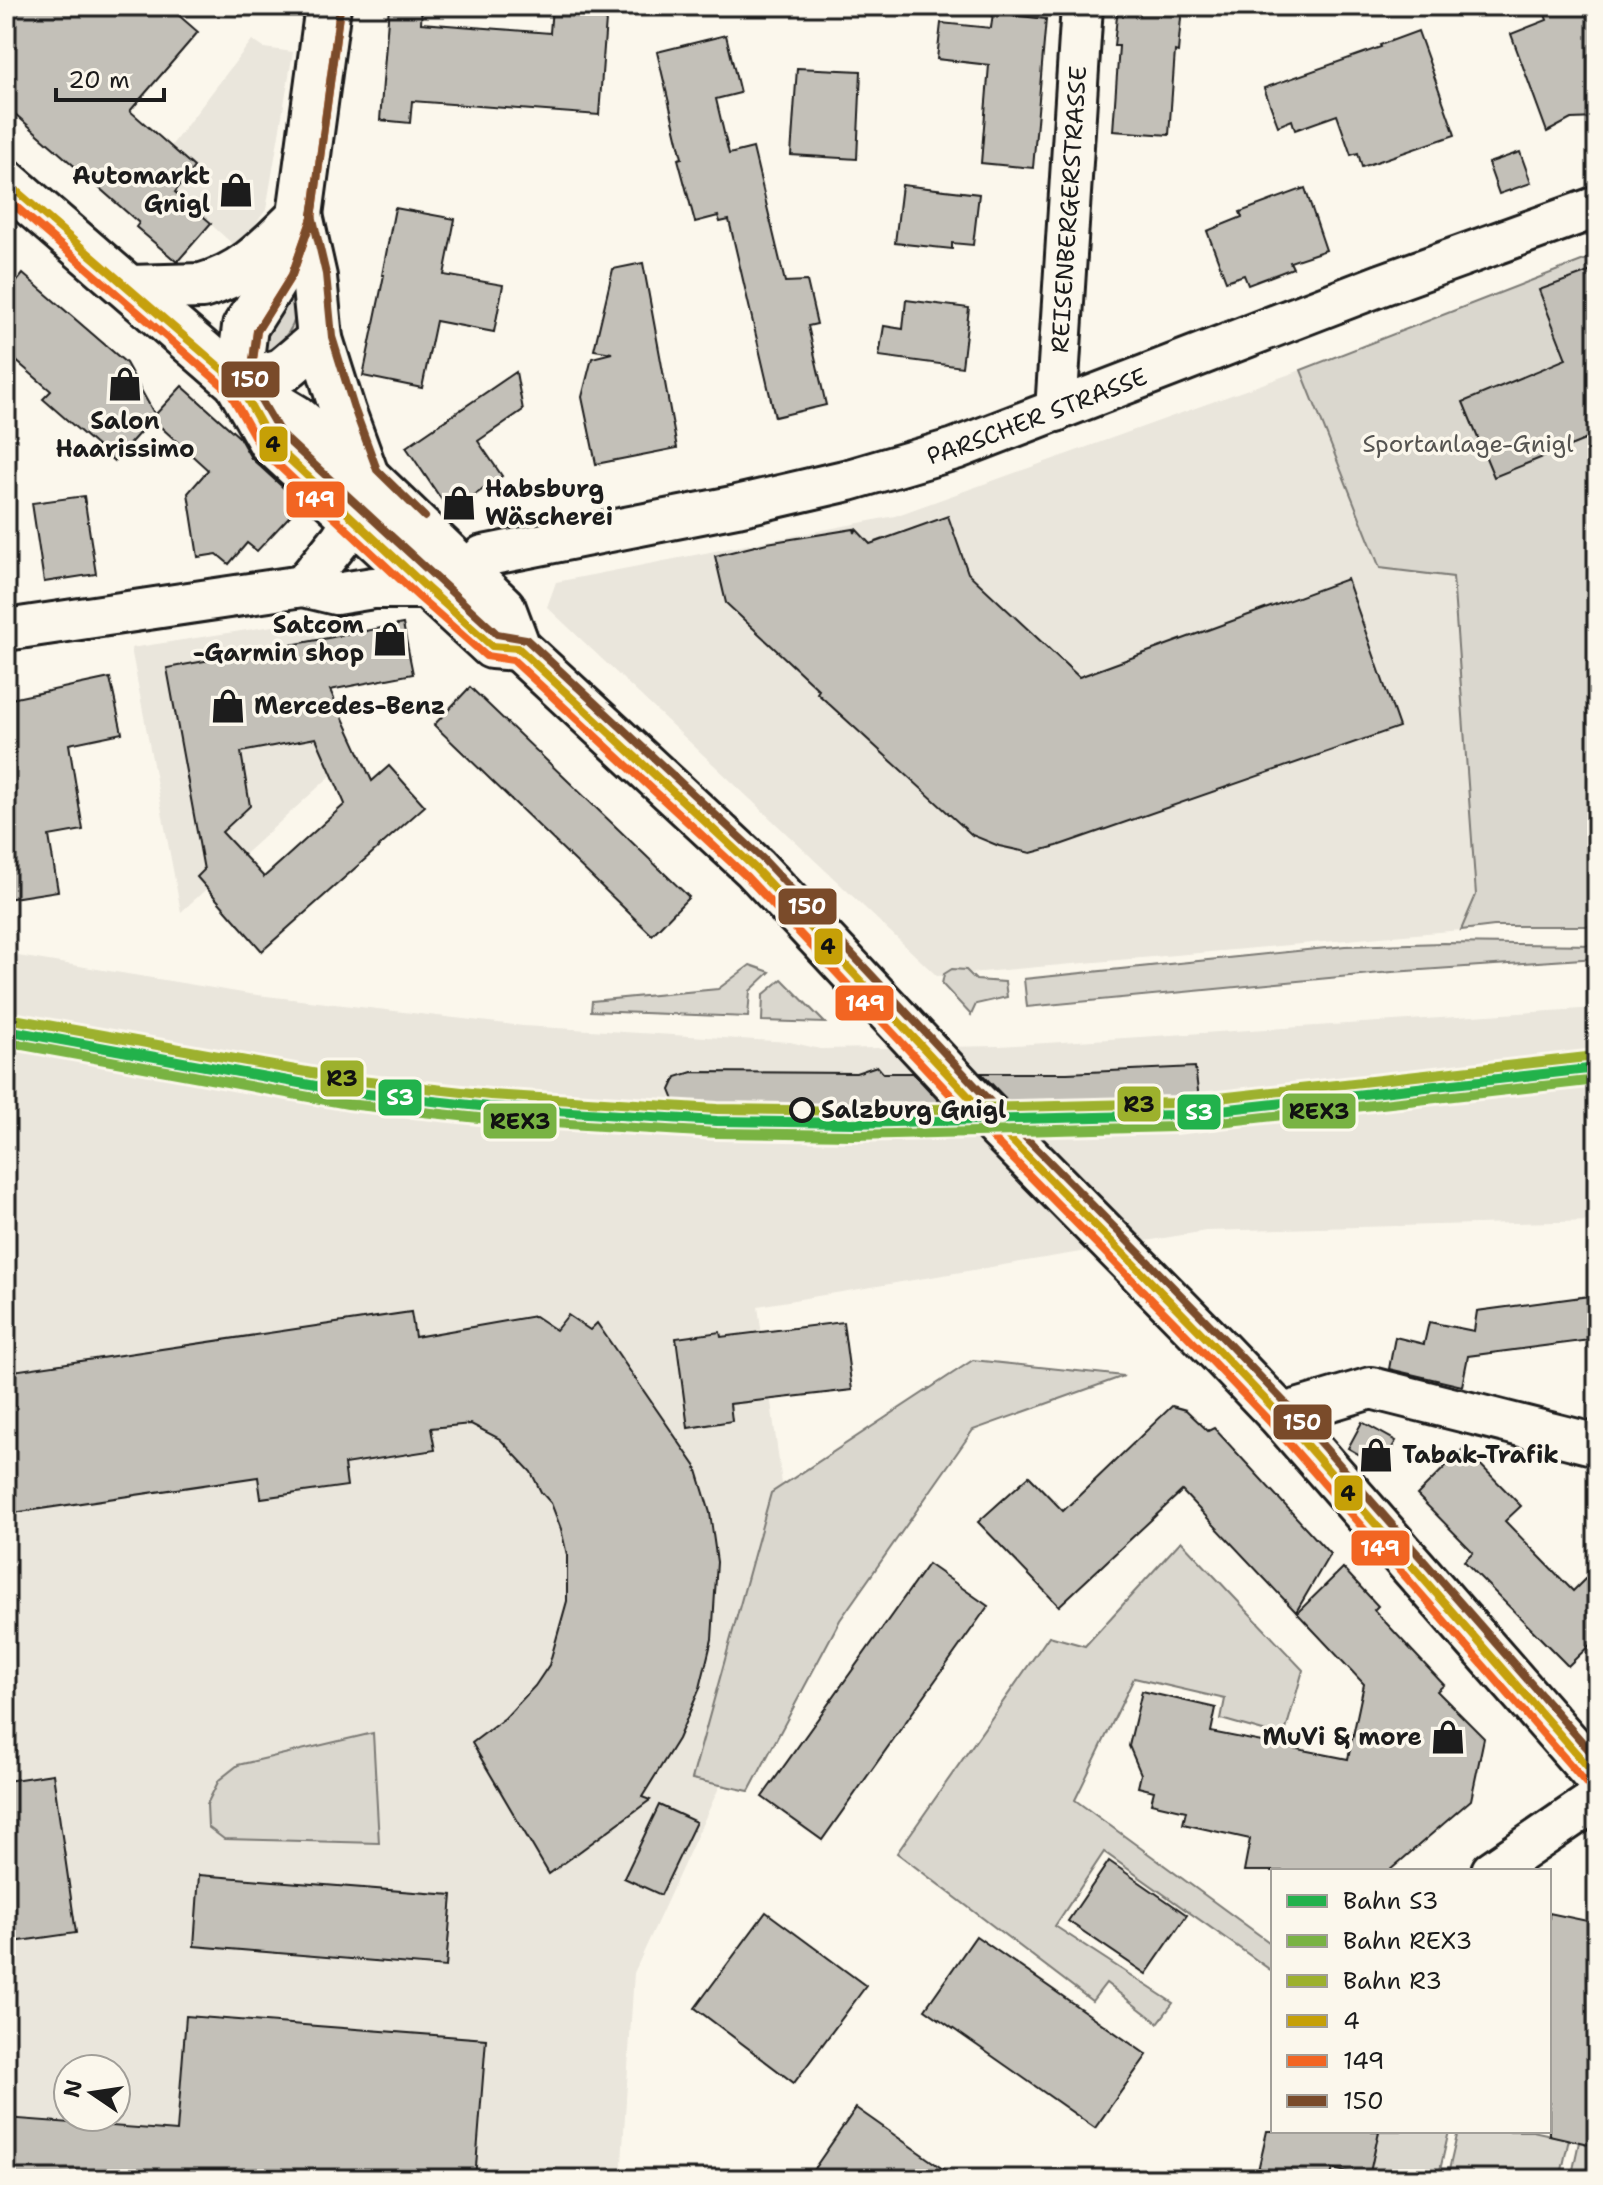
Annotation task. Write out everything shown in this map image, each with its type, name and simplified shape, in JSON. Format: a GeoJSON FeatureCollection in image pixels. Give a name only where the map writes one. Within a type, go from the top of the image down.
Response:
{"type":"FeatureCollection","features":[{"type":"Feature","properties":{"kind":"main road"},"geometry":{"type":"LineString","coordinates":[[328,6],[300,215],[281,270],[245,327],[238,383],[271,442],[354,518],[447,582],[503,608],[518,648],[755,868],[971,1099],[1280,1415],[1597,1777]]}},
{"type":"Feature","properties":{"kind":"main road"},"geometry":{"type":"LineString","coordinates":[[6,182],[238,383],[295,417],[367,477],[447,582]]}},
{"type":"Feature","properties":{"kind":"main road"},"geometry":{"type":"LineString","coordinates":[[130,288],[213,283],[254,261],[300,215]]}},
{"type":"Feature","properties":{"kind":"main road"},"geometry":{"type":"LineString","coordinates":[[300,215],[314,277],[320,339],[367,477]]}},
{"type":"Feature","properties":{"kind":"main road"},"geometry":{"type":"LineString","coordinates":[[238,383],[282,371],[320,339]]}},
{"type":"Feature","properties":{"kind":"street","name":"REISENBERGERSTRASSE"},"geometry":{"type":"LineString","coordinates":[[1056,411],[1082,6]]}},
{"type":"Feature","properties":{"kind":"street","name":"PARSCHER STRASSE"},"geometry":{"type":"LineString","coordinates":[[447,582],[483,556],[737,506],[849,480],[955,449],[1395,280],[1597,207]]}},
{"type":"Feature","properties":{"kind":"street"},"geometry":{"type":"LineString","coordinates":[[303,586],[354,518]]}},
{"type":"Feature","properties":{"kind":"street"},"geometry":{"type":"LineString","coordinates":[[6,630],[303,586],[336,594],[447,582]]}},
{"type":"Feature","properties":{"kind":"street"},"geometry":{"type":"LineString","coordinates":[[1280,1415],[1371,1388],[1597,1445]]}},
{"type":"Feature","properties":{"kind":"street"},"geometry":{"type":"LineString","coordinates":[[1495,1869],[1597,1799]]}},
{"type":"Feature","properties":{"kind":"shaded area"},"geometry":{"type":"Polygon","coordinates":[[[252,40],[264,48],[293,52],[266,210],[237,248],[152,171],[252,40]]]}},
{"type":"Feature","properties":{"kind":"shaded area"},"geometry":{"type":"Polygon","coordinates":[[[1301,370],[1380,568],[1453,576],[1476,895],[1461,930],[937,976],[547,607],[556,582],[895,516],[1301,370]]]}},
{"type":"Feature","properties":{"kind":"shaded area"},"geometry":{"type":"Polygon","coordinates":[[[311,620],[332,693],[358,751],[181,912],[131,648],[311,620]]]}},
{"type":"Feature","properties":{"kind":"shaded area"},"geometry":{"type":"Polygon","coordinates":[[[6,954],[249,994],[523,1026],[790,1042],[820,1049],[1000,1046],[1597,1008],[1597,1221],[1206,1231],[758,1306],[788,1528],[723,1779],[634,1973],[621,2179],[6,2179],[6,954]]]}},
{"type":"Feature","properties":{"kind":"green space","name":"Sportanlage-Gnigl"},"geometry":{"type":"Polygon","coordinates":[[[1597,255],[1597,926],[1494,926],[1461,930],[1476,895],[1453,577],[1380,568],[1301,370],[1597,255]]]}},
{"type":"Feature","properties":{"kind":"green space"},"geometry":{"type":"Polygon","coordinates":[[[299,275],[291,329],[276,346],[264,354],[257,352],[279,307],[299,275]]]}},
{"type":"Feature","properties":{"kind":"green space"},"geometry":{"type":"Polygon","coordinates":[[[1443,943],[1597,945],[1597,958],[1392,972],[1027,1007],[1024,979],[1345,946],[1443,943]]]}},
{"type":"Feature","properties":{"kind":"green space"},"geometry":{"type":"Polygon","coordinates":[[[750,965],[770,972],[750,991],[748,1017],[591,1011],[592,1001],[718,989],[750,965]]]}},
{"type":"Feature","properties":{"kind":"green space"},"geometry":{"type":"Polygon","coordinates":[[[952,969],[966,970],[976,980],[1005,982],[1007,997],[976,1004],[971,1015],[942,984],[944,974],[952,969]]]}},
{"type":"Feature","properties":{"kind":"green space"},"geometry":{"type":"Polygon","coordinates":[[[782,979],[825,1023],[762,1021],[763,995],[782,979]]]}},
{"type":"Feature","properties":{"kind":"green space"},"geometry":{"type":"Polygon","coordinates":[[[973,1360],[1124,1376],[973,1430],[840,1620],[749,1791],[692,1779],[771,1493],[973,1360]]]}},
{"type":"Feature","properties":{"kind":"green space"},"geometry":{"type":"Polygon","coordinates":[[[1181,1541],[1303,1670],[1284,1737],[1221,1719],[1225,1699],[1134,1678],[1075,1800],[1271,1944],[1271,1970],[1104,1852],[1055,1926],[1173,2003],[1158,2023],[1106,1983],[1092,2001],[897,1853],[1049,1636],[1085,1646],[1181,1541]]]}},
{"type":"Feature","properties":{"kind":"green space"},"geometry":{"type":"Polygon","coordinates":[[[373,1733],[379,1843],[224,1839],[208,1827],[207,1804],[219,1780],[238,1765],[373,1733]]]}},
{"type":"Feature","properties":{"kind":"green space"},"geometry":{"type":"Polygon","coordinates":[[[1379,2133],[1449,2133],[1438,2179],[1368,2179],[1379,2133]]]}},
{"type":"Feature","properties":{"kind":"green space"},"geometry":{"type":"Polygon","coordinates":[[[1458,2133],[1542,2133],[1569,2139],[1560,2179],[1447,2179],[1458,2133]]]}},
{"type":"Feature","properties":{"kind":"green space"},"geometry":{"type":"Polygon","coordinates":[[[1579,2142],[1597,2146],[1597,2179],[1571,2179],[1579,2142]]]}},
{"type":"Feature","properties":{"kind":"building"},"geometry":{"type":"Polygon","coordinates":[[[6,6],[168,6],[198,32],[130,111],[194,167],[175,192],[211,223],[177,262],[136,227],[139,223],[6,106],[6,6]]]}},
{"type":"Feature","properties":{"kind":"building"},"geometry":{"type":"Polygon","coordinates":[[[389,6],[422,8],[421,23],[550,33],[552,6],[607,6],[599,115],[412,101],[410,123],[380,120],[389,6]]]}},
{"type":"Feature","properties":{"kind":"building"},"geometry":{"type":"Polygon","coordinates":[[[1118,6],[1182,6],[1178,52],[1175,51],[1169,135],[1113,131],[1119,46],[1114,46],[1118,6]]]}},
{"type":"Feature","properties":{"kind":"building"},"geometry":{"type":"Polygon","coordinates":[[[1542,6],[1597,6],[1597,118],[1571,119],[1547,132],[1511,34],[1547,20],[1542,6]]]}},
{"type":"Feature","properties":{"kind":"building"},"geometry":{"type":"Polygon","coordinates":[[[993,13],[1046,19],[1033,168],[981,163],[989,65],[937,59],[941,23],[991,28],[993,13]]]}},
{"type":"Feature","properties":{"kind":"building"},"geometry":{"type":"Polygon","coordinates":[[[1418,31],[1455,135],[1362,167],[1358,153],[1351,155],[1337,115],[1295,130],[1292,120],[1278,126],[1264,88],[1418,31]]]}},
{"type":"Feature","properties":{"kind":"building"},"geometry":{"type":"Polygon","coordinates":[[[726,35],[740,93],[716,99],[729,154],[753,148],[785,282],[807,281],[817,324],[808,326],[826,405],[775,417],[729,220],[720,222],[718,216],[695,222],[678,159],[682,158],[657,52],[726,35]]]}},
{"type":"Feature","properties":{"kind":"building"},"geometry":{"type":"Polygon","coordinates":[[[797,68],[861,71],[857,159],[791,155],[797,68]]]}},
{"type":"Feature","properties":{"kind":"building"},"geometry":{"type":"Polygon","coordinates":[[[1520,152],[1531,183],[1499,194],[1488,163],[1520,152]]]}},
{"type":"Feature","properties":{"kind":"building"},"geometry":{"type":"Polygon","coordinates":[[[902,185],[979,194],[973,245],[952,243],[952,249],[895,243],[902,185]]]}},
{"type":"Feature","properties":{"kind":"building"},"geometry":{"type":"Polygon","coordinates":[[[1305,188],[1326,250],[1290,262],[1293,268],[1248,285],[1244,275],[1226,281],[1207,231],[1242,217],[1240,212],[1305,188]]]}},
{"type":"Feature","properties":{"kind":"building"},"geometry":{"type":"Polygon","coordinates":[[[395,208],[455,219],[444,275],[503,285],[494,332],[436,321],[422,388],[363,376],[395,208]]]}},
{"type":"Feature","properties":{"kind":"building"},"geometry":{"type":"Polygon","coordinates":[[[643,263],[677,448],[596,464],[582,397],[592,358],[612,353],[594,350],[613,269],[643,263]]]}},
{"type":"Feature","properties":{"kind":"building"},"geometry":{"type":"Polygon","coordinates":[[[1597,269],[1597,435],[1494,477],[1463,402],[1566,359],[1539,290],[1597,269]]]}},
{"type":"Feature","properties":{"kind":"building"},"geometry":{"type":"Polygon","coordinates":[[[23,274],[126,363],[155,415],[182,386],[239,437],[251,458],[301,504],[257,551],[247,543],[229,564],[217,554],[198,557],[188,493],[208,470],[152,419],[114,461],[43,399],[51,391],[6,352],[6,295],[23,274]]]}},
{"type":"Feature","properties":{"kind":"building"},"geometry":{"type":"Polygon","coordinates":[[[906,300],[969,308],[962,367],[879,356],[884,326],[903,329],[906,300]]]}},
{"type":"Feature","properties":{"kind":"building"},"geometry":{"type":"Polygon","coordinates":[[[516,372],[523,410],[478,441],[502,476],[450,512],[406,447],[516,372]]]}},
{"type":"Feature","properties":{"kind":"building"},"geometry":{"type":"Polygon","coordinates":[[[84,496],[96,574],[44,582],[32,503],[84,496]]]}},
{"type":"Feature","properties":{"kind":"building"},"geometry":{"type":"Polygon","coordinates":[[[948,516],[968,573],[1079,677],[1347,579],[1399,727],[1031,853],[999,846],[972,835],[817,693],[819,690],[726,603],[715,556],[767,543],[854,529],[870,544],[948,516]]]}},
{"type":"Feature","properties":{"kind":"building"},"geometry":{"type":"Polygon","coordinates":[[[403,624],[413,674],[330,690],[372,781],[389,766],[425,806],[262,951],[197,877],[204,870],[167,668],[403,624]],[[316,738],[241,752],[250,806],[222,832],[264,877],[345,804],[316,738]]]}},
{"type":"Feature","properties":{"kind":"building"},"geometry":{"type":"Polygon","coordinates":[[[110,678],[122,733],[69,744],[83,830],[49,836],[58,891],[6,899],[6,700],[110,678]]]}},
{"type":"Feature","properties":{"kind":"building"},"geometry":{"type":"Polygon","coordinates":[[[470,687],[689,897],[652,935],[434,725],[470,687]]]}},
{"type":"Feature","properties":{"kind":"building"},"geometry":{"type":"Polygon","coordinates":[[[877,1066],[883,1073],[913,1073],[951,1114],[856,1116],[690,1111],[676,1105],[670,1090],[676,1077],[692,1072],[856,1073],[877,1066]]]}},
{"type":"Feature","properties":{"kind":"building"},"geometry":{"type":"Polygon","coordinates":[[[1195,1067],[1196,1104],[1058,1111],[1045,1116],[1041,1112],[1020,1113],[981,1073],[1067,1073],[1195,1067]]]}},
{"type":"Feature","properties":{"kind":"building"},"geometry":{"type":"Polygon","coordinates":[[[1597,1295],[1597,1339],[1468,1356],[1462,1386],[1389,1369],[1395,1337],[1424,1344],[1429,1322],[1474,1331],[1477,1311],[1597,1295]]]}},
{"type":"Feature","properties":{"kind":"building"},"geometry":{"type":"Polygon","coordinates":[[[411,1312],[415,1337],[535,1316],[556,1330],[568,1315],[590,1330],[597,1323],[696,1467],[710,1513],[717,1562],[712,1639],[700,1688],[678,1739],[642,1797],[650,1800],[549,1874],[472,1743],[505,1718],[535,1686],[549,1665],[567,1601],[567,1555],[551,1503],[541,1492],[531,1472],[500,1439],[471,1424],[431,1428],[435,1450],[344,1464],[347,1486],[261,1498],[258,1477],[6,1514],[6,1372],[411,1312]]]}},
{"type":"Feature","properties":{"kind":"building"},"geometry":{"type":"Polygon","coordinates":[[[843,1322],[852,1390],[730,1404],[732,1421],[688,1428],[676,1338],[720,1332],[721,1337],[843,1322]]]}},
{"type":"Feature","properties":{"kind":"building"},"geometry":{"type":"Polygon","coordinates":[[[1172,1406],[1186,1410],[1208,1431],[1214,1428],[1330,1554],[1296,1612],[1182,1491],[1059,1606],[978,1522],[1029,1476],[1063,1511],[1172,1406]]]}},
{"type":"Feature","properties":{"kind":"building"},"geometry":{"type":"Polygon","coordinates":[[[1362,1422],[1396,1441],[1381,1467],[1348,1448],[1362,1422]]]}},
{"type":"Feature","properties":{"kind":"building"},"geometry":{"type":"Polygon","coordinates":[[[1464,1448],[1521,1506],[1505,1521],[1573,1591],[1597,1567],[1597,1638],[1568,1666],[1464,1561],[1473,1552],[1417,1495],[1464,1448]]]}},
{"type":"Feature","properties":{"kind":"building"},"geometry":{"type":"Polygon","coordinates":[[[928,1564],[988,1606],[822,1840],[762,1797],[928,1564]]]}},
{"type":"Feature","properties":{"kind":"building"},"geometry":{"type":"Polygon","coordinates":[[[1343,1568],[1378,1606],[1374,1610],[1444,1685],[1437,1691],[1484,1738],[1471,1800],[1391,1869],[1244,1871],[1250,1839],[1183,1824],[1186,1811],[1151,1803],[1154,1791],[1138,1787],[1141,1774],[1129,1746],[1142,1691],[1216,1708],[1211,1732],[1348,1759],[1364,1684],[1297,1613],[1343,1568]]]}},
{"type":"Feature","properties":{"kind":"building"},"geometry":{"type":"Polygon","coordinates":[[[53,1774],[76,1933],[6,1943],[6,1781],[53,1774]]]}},
{"type":"Feature","properties":{"kind":"building"},"geometry":{"type":"Polygon","coordinates":[[[659,1805],[696,1822],[661,1895],[624,1878],[659,1805]]]}},
{"type":"Feature","properties":{"kind":"building"},"geometry":{"type":"Polygon","coordinates":[[[1109,1861],[1187,1915],[1146,1974],[1068,1921],[1109,1861]]]}},
{"type":"Feature","properties":{"kind":"building"},"geometry":{"type":"Polygon","coordinates":[[[199,1875],[452,1895],[446,1967],[194,1946],[199,1875]]]}},
{"type":"Feature","properties":{"kind":"building"},"geometry":{"type":"Polygon","coordinates":[[[766,1912],[866,1986],[794,2083],[695,2008],[766,1912]]]}},
{"type":"Feature","properties":{"kind":"building"},"geometry":{"type":"Polygon","coordinates":[[[1551,1913],[1597,1923],[1597,2146],[1549,2135],[1551,1913]]]}},
{"type":"Feature","properties":{"kind":"building"},"geometry":{"type":"Polygon","coordinates":[[[976,1936],[1147,2055],[1095,2128],[925,2009],[976,1936]]]}},
{"type":"Feature","properties":{"kind":"building"},"geometry":{"type":"Polygon","coordinates":[[[186,2016],[486,2039],[475,2179],[6,2179],[6,2118],[52,2121],[52,2133],[132,2133],[132,2128],[177,2131],[186,2016]]]}},
{"type":"Feature","properties":{"kind":"building"},"geometry":{"type":"Polygon","coordinates":[[[856,2108],[957,2179],[807,2179],[856,2108]]]}},
{"type":"Feature","properties":{"kind":"building"},"geometry":{"type":"Polygon","coordinates":[[[1267,2131],[1379,2133],[1369,2177],[1333,2169],[1330,2179],[1256,2179],[1267,2131]]]}},
{"type":"Feature","properties":{"kind":"rail line","name":"R3"},"geometry":{"type":"LineString","coordinates":[[8,1018],[351,1080],[490,1095],[717,1109],[853,1111],[1174,1103],[1596,1056]]}},
{"type":"Feature","properties":{"kind":"rail line","name":"S3"},"geometry":{"type":"LineString","coordinates":[[6,1030],[349,1092],[489,1107],[717,1121],[853,1123],[1175,1115],[1597,1068]]}},
{"type":"Feature","properties":{"kind":"rail line","name":"REX3"},"geometry":{"type":"LineString","coordinates":[[6,1042],[348,1104],[488,1119],[717,1133],[853,1135],[1175,1127],[1597,1080]]}},
{"type":"Feature","properties":{"kind":"transit line","name":"149"},"geometry":{"type":"LineString","coordinates":[[250,384],[257,331],[292,275],[312,218],[340,8]]}},
{"type":"Feature","properties":{"kind":"transit line","name":"150"},"geometry":{"type":"LineString","coordinates":[[340,8],[312,218],[292,275],[257,331],[250,381],[281,434],[497,634],[526,639],[764,860],[980,1091],[1289,1407],[1597,1759]]}},
{"type":"Feature","properties":{"kind":"transit line","name":"4"},"geometry":{"type":"LineString","coordinates":[[6,182],[238,383],[271,442],[427,588],[492,646],[518,648],[755,868],[971,1099],[1280,1415],[1597,1777]]}},
{"type":"Feature","properties":{"kind":"transit line","name":"149"},"geometry":{"type":"LineString","coordinates":[[6,198],[229,391],[262,450],[419,597],[486,656],[513,660],[747,877],[962,1107],[1271,1423],[1588,1785]]}},
{"type":"Feature","properties":{"kind":"transit line","name":"150"},"geometry":{"type":"LineString","coordinates":[[314,203],[312,215],[326,274],[332,337],[354,408],[377,470],[425,517]]}},
{"type":"Feature","properties":{"kind":"place","name":"Automarkt Gnigl"},"geometry":{"type":"Point","coordinates":[236,190]}},
{"type":"Feature","properties":{"kind":"place","name":"Salon Haarissimo"},"geometry":{"type":"Point","coordinates":[125,384]}},
{"type":"Feature","properties":{"kind":"place","name":"Habsburg Wäscherei"},"geometry":{"type":"Point","coordinates":[459,503]}},
{"type":"Feature","properties":{"kind":"place","name":"Satcom -Garmin shop"},"geometry":{"type":"Point","coordinates":[390,639]}},
{"type":"Feature","properties":{"kind":"place","name":"Mercedes-Benz"},"geometry":{"type":"Point","coordinates":[228,706]}},
{"type":"Feature","properties":{"kind":"place","name":"Salzburg Gnigl"},"geometry":{"type":"Point","coordinates":[802,1110]}},
{"type":"Feature","properties":{"kind":"place","name":"Tabak-Trafik"},"geometry":{"type":"Point","coordinates":[1376,1455]}},
{"type":"Feature","properties":{"kind":"place","name":"MuVi & more"},"geometry":{"type":"Point","coordinates":[1448,1737]}}]}
